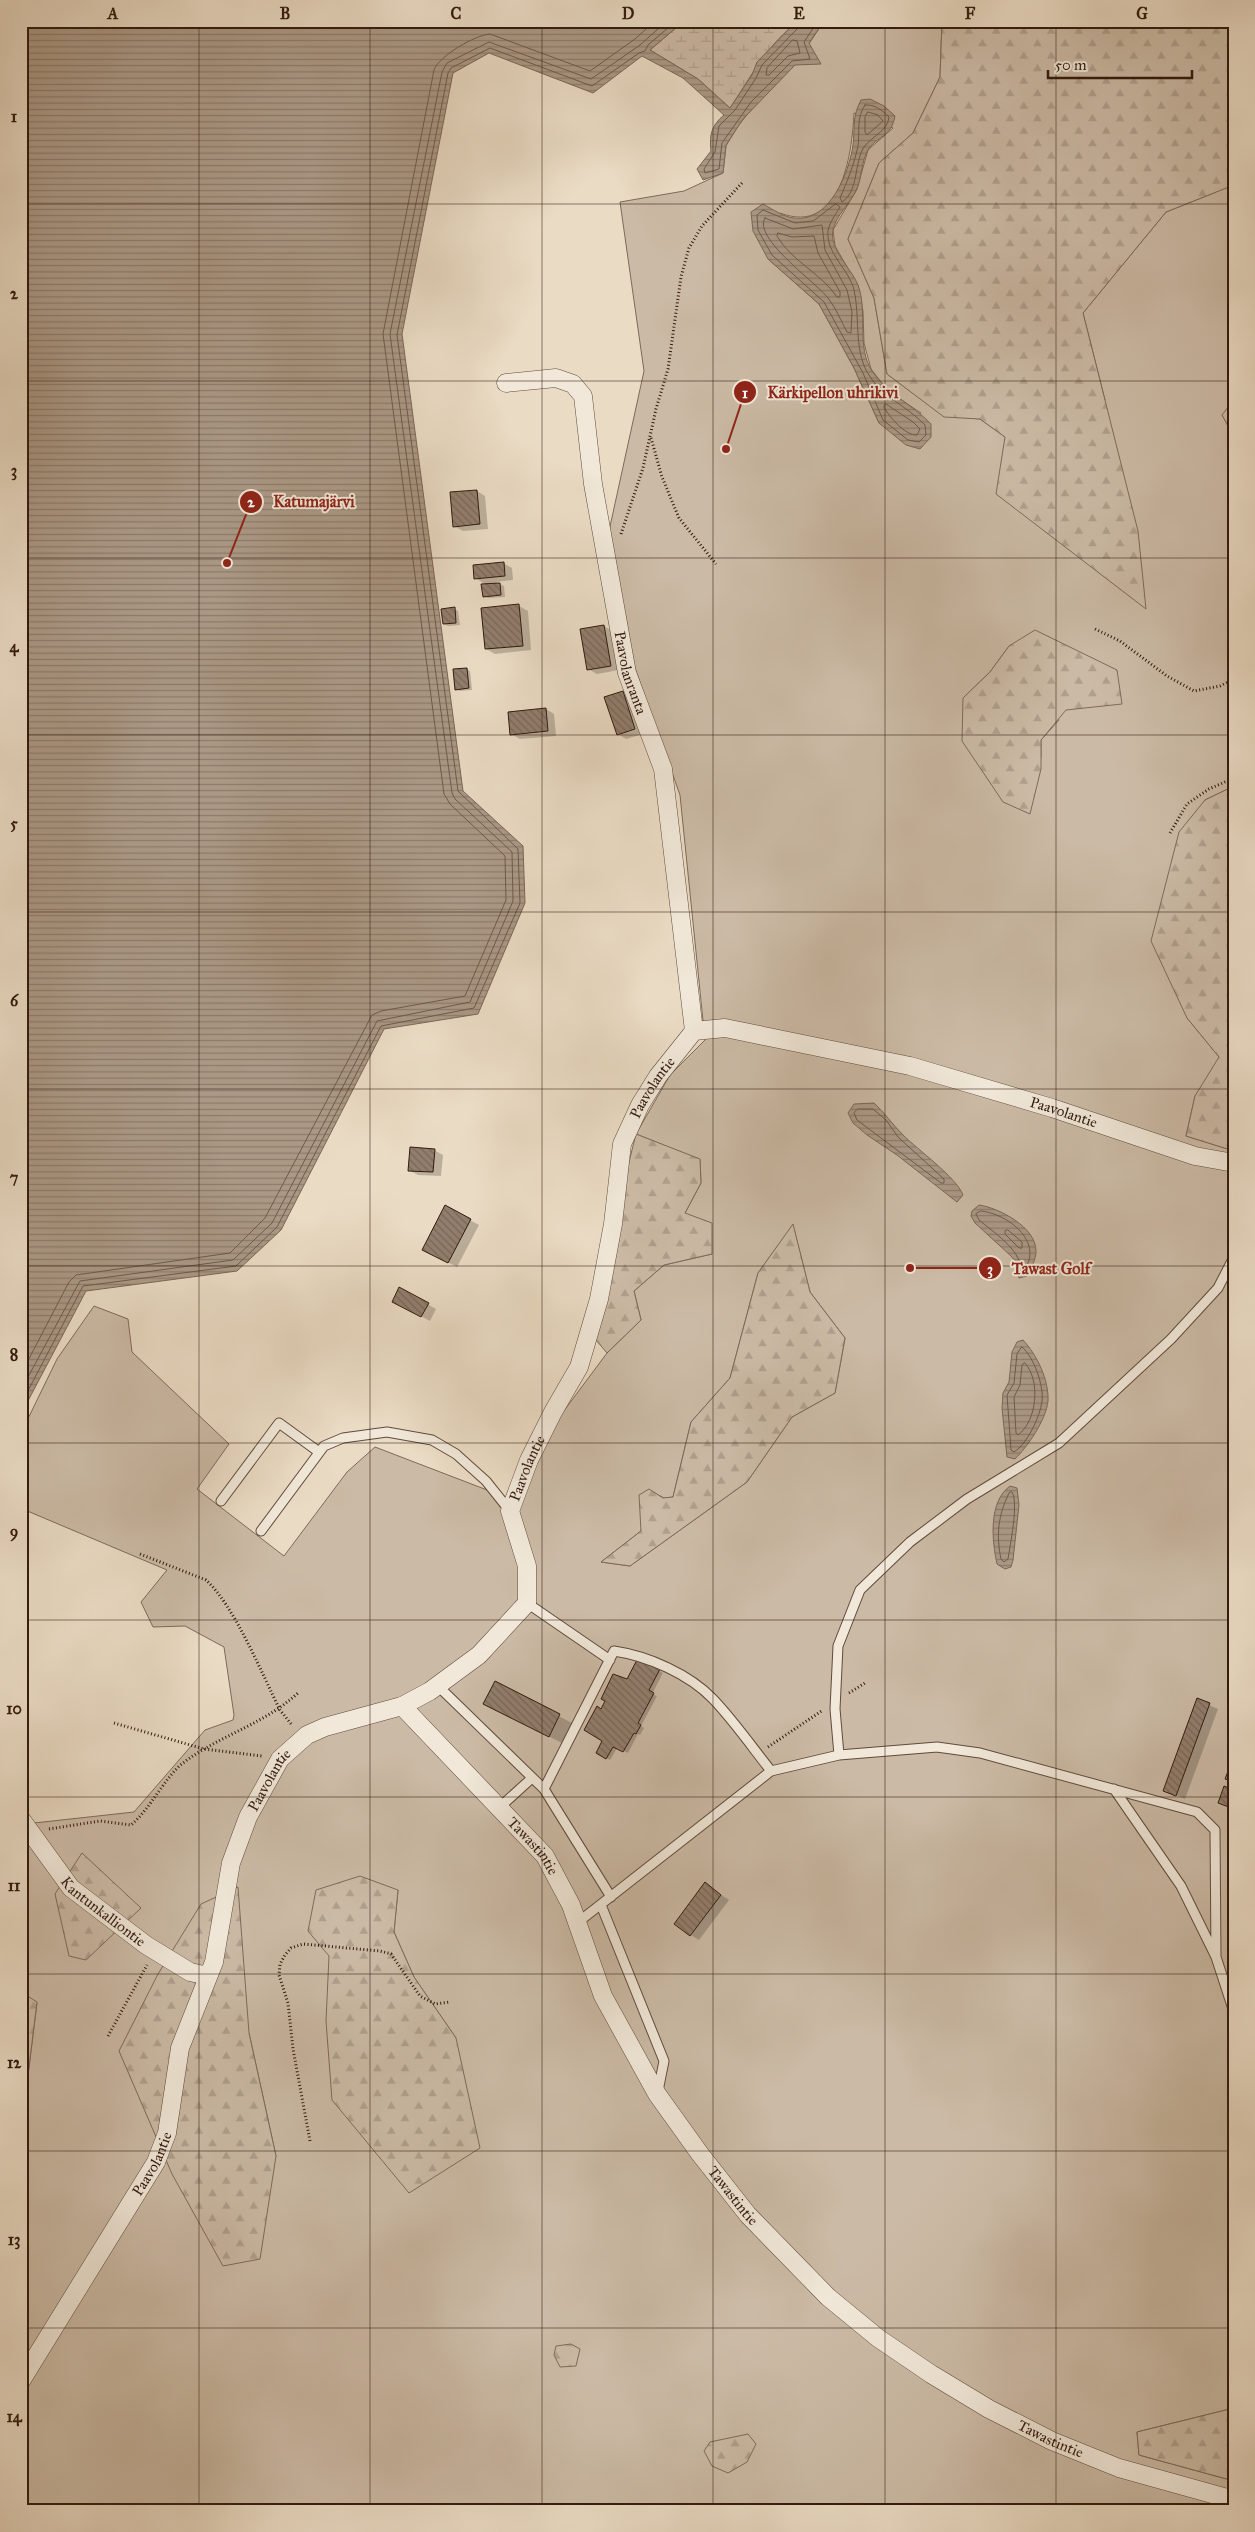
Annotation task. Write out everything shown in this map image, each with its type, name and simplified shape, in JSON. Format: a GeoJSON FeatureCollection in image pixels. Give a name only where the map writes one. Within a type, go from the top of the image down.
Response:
{"type":"FeatureCollection","features":[{"type":"Feature","properties":{"kind":"street","name":"Paavolanranta"},"geometry":{"type":"LineString","coordinates":[[506,383],[556,378],[573,384],[583,396],[593,484],[627,673],[662,769],[694,1031]]}},
{"type":"Feature","properties":{"kind":"street","name":"Paavolantie"},"geometry":{"type":"LineString","coordinates":[[21,2381],[156,2162],[167,2132],[180,2048],[214,1962],[231,1862],[248,1817],[280,1758],[307,1734],[325,1726],[402,1706],[437,1686],[479,1655],[527,1603],[527,1566],[510,1511],[534,1451],[578,1367],[599,1299],[612,1224],[622,1144],[640,1105],[658,1076],[694,1031],[726,1028],[910,1066],[1052,1108],[1195,1156],[1234,1164]]}},
{"type":"Feature","properties":{"kind":"street","name":"Tawastintie"},"geometry":{"type":"LineString","coordinates":[[402,1706],[546,1856],[571,1905],[603,1996],[657,2094],[700,2154],[748,2215],[828,2297],[878,2338],[989,2409],[1052,2441],[1119,2468],[1234,2500]]}},
{"type":"Feature","properties":{"kind":"street","name":"Kantunkalliontie"},"geometry":{"type":"LineString","coordinates":[[26,1825],[71,1888],[155,1951],[190,1972],[208,1976]]}},
{"type":"Feature","properties":{"kind":"lane"},"geometry":{"type":"LineString","coordinates":[[838,1754],[836,1702],[838,1646],[860,1590],[910,1542],[967,1499],[1059,1443],[1171,1339],[1218,1288],[1234,1257]]}},
{"type":"Feature","properties":{"kind":"lane"},"geometry":{"type":"LineString","coordinates":[[221,1501],[279,1423],[319,1452]]}},
{"type":"Feature","properties":{"kind":"lane"},"geometry":{"type":"LineString","coordinates":[[261,1531],[324,1446],[343,1438],[386,1432],[432,1440],[456,1454],[486,1481],[510,1511]]}},
{"type":"Feature","properties":{"kind":"lane"},"geometry":{"type":"LineString","coordinates":[[527,1603],[610,1660]]}},
{"type":"Feature","properties":{"kind":"lane"},"geometry":{"type":"LineString","coordinates":[[544,1789],[614,1651],[636,1654],[689,1680],[712,1698],[771,1771]]}},
{"type":"Feature","properties":{"kind":"lane"},"geometry":{"type":"LineString","coordinates":[[437,1686],[544,1789],[611,1897]]}},
{"type":"Feature","properties":{"kind":"lane"},"geometry":{"type":"LineString","coordinates":[[577,1923],[771,1771],[838,1754],[937,1747],[980,1753],[1196,1812],[1214,1830],[1216,1957]]}},
{"type":"Feature","properties":{"kind":"lane"},"geometry":{"type":"LineString","coordinates":[[500,1807],[532,1778]]}},
{"type":"Feature","properties":{"kind":"lane"},"geometry":{"type":"LineString","coordinates":[[1114,1789],[1180,1886],[1216,1957],[1234,2012]]}},
{"type":"Feature","properties":{"kind":"lane"},"geometry":{"type":"LineString","coordinates":[[601,1905],[664,2062],[657,2094]]}},
{"type":"Feature","properties":{"kind":"path"},"geometry":{"type":"LineString","coordinates":[[608,564],[626,522],[651,438],[656,409],[668,368],[681,277],[689,248],[702,226],[742,183]]}},
{"type":"Feature","properties":{"kind":"path"},"geometry":{"type":"LineString","coordinates":[[651,438],[662,477],[678,518],[716,564]]}},
{"type":"Feature","properties":{"kind":"path"},"geometry":{"type":"LineString","coordinates":[[1095,629],[1126,645],[1167,676],[1194,691],[1220,686],[1234,679]]}},
{"type":"Feature","properties":{"kind":"path"},"geometry":{"type":"LineString","coordinates":[[1170,833],[1187,804],[1209,789],[1234,778]]}},
{"type":"Feature","properties":{"kind":"path"},"geometry":{"type":"LineString","coordinates":[[140,1554],[206,1580],[214,1588],[226,1606],[280,1710],[290,1724],[307,1734]]}},
{"type":"Feature","properties":{"kind":"path"},"geometry":{"type":"LineString","coordinates":[[760,1758],[769,1746],[865,1683]]}},
{"type":"Feature","properties":{"kind":"path"},"geometry":{"type":"LineString","coordinates":[[26,1825],[100,1822],[131,1825],[142,1815],[182,1764],[204,1749],[280,1710],[298,1693]]}},
{"type":"Feature","properties":{"kind":"path"},"geometry":{"type":"LineString","coordinates":[[114,1723],[204,1749],[280,1758]]}},
{"type":"Feature","properties":{"kind":"path"},"geometry":{"type":"LineString","coordinates":[[310,2141],[294,2057],[288,2003],[279,1974],[280,1964],[291,1948],[303,1944],[380,1951],[391,1954],[420,1996],[435,2004],[450,2002]]}},
{"type":"Feature","properties":{"kind":"path"},"geometry":{"type":"LineString","coordinates":[[108,2036],[155,1951]]}},
{"type":"Feature","properties":{"kind":"green space"},"geometry":{"type":"Polygon","coordinates":[[[684,21],[799,21],[769,50],[730,108],[698,79],[650,50],[684,21]]]}},
{"type":"Feature","properties":{"kind":"green space"},"geometry":{"type":"Polygon","coordinates":[[[824,21],[942,21],[940,77],[913,133],[879,163],[848,239],[874,298],[887,374],[944,416],[980,419],[1005,437],[1105,400],[1083,313],[1166,212],[1216,192],[1234,160],[1234,403],[1222,415],[1232,433],[1230,489],[1234,488],[1234,786],[1205,800],[1187,1018],[1220,1058],[1195,1096],[1186,1136],[1234,1151],[1234,1853],[1230,1856],[1234,1897],[1234,2408],[1137,2432],[1139,2455],[1234,2481],[1234,2511],[21,2511],[21,2085],[28,2075],[37,2003],[21,1992],[21,1820],[25,1824],[134,1812],[205,1730],[233,1720],[234,1715],[224,1647],[185,1626],[153,1627],[141,1602],[167,1570],[25,1510],[28,1462],[21,1456],[21,1433],[57,1359],[94,1306],[128,1319],[132,1352],[229,1444],[197,1489],[284,1556],[347,1472],[375,1447],[521,1503],[534,1451],[607,1353],[641,1320],[634,1291],[664,1265],[712,1254],[685,1213],[701,1183],[700,1160],[636,1134],[670,1075],[705,1040],[680,795],[629,651],[609,531],[644,371],[620,202],[684,191],[723,173],[726,146],[738,126],[755,105],[795,65],[824,21]],[[854,113],[846,169],[830,203],[817,213],[801,217],[780,213],[768,259],[819,304],[854,368],[879,423],[921,413],[888,391],[871,369],[864,343],[863,311],[858,286],[835,246],[833,230],[857,189],[868,150],[893,128],[854,113]],[[1009,646],[990,672],[963,698],[1041,758],[1041,740],[1059,720],[1009,646]],[[793,1225],[758,1273],[730,1378],[691,1422],[673,1497],[664,1498],[649,1490],[641,1531],[601,1562],[630,1566],[747,1482],[792,1417],[835,1393],[845,1338],[810,1292],[793,1225]],[[398,1890],[329,1956],[456,2038],[414,1977],[394,1932],[398,1890]],[[249,2033],[228,2252],[276,2156],[249,2033]]]}},
{"type":"Feature","properties":{"kind":"green space"},"geometry":{"type":"Polygon","coordinates":[[[942,21],[1234,21],[1234,185],[1166,212],[1083,313],[1138,531],[1146,609],[996,494],[1005,437],[980,419],[944,417],[887,374],[874,298],[848,239],[879,163],[913,133],[940,77],[942,21]]]}},
{"type":"Feature","properties":{"kind":"green space"},"geometry":{"type":"Polygon","coordinates":[[[1232,402],[1234,488],[1230,489],[1232,433],[1222,415],[1232,402]]]}},
{"type":"Feature","properties":{"kind":"green space"},"geometry":{"type":"Polygon","coordinates":[[[1035,630],[1117,670],[1122,704],[1066,710],[1041,740],[1041,769],[1030,814],[1003,802],[962,741],[963,698],[990,672],[1009,646],[1035,630]]]}},
{"type":"Feature","properties":{"kind":"green space"},"geometry":{"type":"Polygon","coordinates":[[[1234,786],[1234,1151],[1186,1136],[1195,1096],[1219,1057],[1187,1018],[1151,941],[1179,832],[1205,800],[1234,786]]]}},
{"type":"Feature","properties":{"kind":"green space"},"geometry":{"type":"Polygon","coordinates":[[[636,1134],[700,1159],[701,1183],[685,1213],[712,1223],[712,1254],[664,1265],[634,1291],[641,1320],[607,1353],[596,1340],[629,1162],[636,1134]]]}},
{"type":"Feature","properties":{"kind":"green space"},"geometry":{"type":"Polygon","coordinates":[[[793,1224],[810,1292],[845,1338],[835,1393],[792,1417],[747,1482],[630,1566],[601,1562],[641,1531],[639,1495],[649,1489],[663,1498],[673,1497],[691,1422],[730,1378],[758,1273],[793,1224]]]}},
{"type":"Feature","properties":{"kind":"green space"},"geometry":{"type":"Polygon","coordinates":[[[82,1853],[141,1908],[86,1960],[69,1956],[55,1894],[82,1853]]]}},
{"type":"Feature","properties":{"kind":"green space"},"geometry":{"type":"Polygon","coordinates":[[[1234,1853],[1234,1897],[1230,1856],[1234,1853]]]}},
{"type":"Feature","properties":{"kind":"green space"},"geometry":{"type":"Polygon","coordinates":[[[360,1876],[398,1890],[394,1932],[414,1977],[456,2038],[480,2148],[409,2193],[332,2100],[326,2021],[329,1956],[308,1931],[316,1890],[360,1876]]]}},
{"type":"Feature","properties":{"kind":"green space"},"geometry":{"type":"Polygon","coordinates":[[[238,1887],[249,2033],[276,2156],[260,2259],[223,2266],[172,2174],[119,2051],[158,1974],[201,1904],[238,1887]]]}},
{"type":"Feature","properties":{"kind":"green space"},"geometry":{"type":"Polygon","coordinates":[[[21,1992],[37,2002],[28,2075],[21,2085],[21,1992]]]}},
{"type":"Feature","properties":{"kind":"green space"},"geometry":{"type":"Polygon","coordinates":[[[571,2344],[580,2349],[576,2366],[560,2367],[554,2355],[556,2346],[571,2344]]]}},
{"type":"Feature","properties":{"kind":"green space"},"geometry":{"type":"Polygon","coordinates":[[[1234,2408],[1234,2481],[1139,2455],[1137,2432],[1234,2408]]]}},
{"type":"Feature","properties":{"kind":"green space"},"geometry":{"type":"Polygon","coordinates":[[[748,2434],[756,2444],[747,2462],[728,2473],[712,2466],[704,2451],[710,2442],[748,2434]]]}},
{"type":"Feature","properties":{"kind":"water"},"geometry":{"type":"Polygon","coordinates":[[[21,21],[684,21],[650,50],[698,79],[730,108],[752,75],[757,62],[791,27],[799,21],[824,21],[809,43],[821,64],[795,65],[743,119],[726,145],[723,173],[703,180],[697,169],[711,151],[710,140],[712,130],[724,115],[683,78],[642,56],[593,93],[489,53],[453,73],[402,334],[463,791],[523,846],[525,903],[478,1014],[384,1029],[281,1230],[237,1271],[86,1291],[21,1414],[21,21]]]}},
{"type":"Feature","properties":{"kind":"water"},"geometry":{"type":"Polygon","coordinates":[[[870,99],[884,106],[895,116],[887,132],[868,150],[856,191],[837,220],[833,230],[834,244],[855,279],[861,295],[864,351],[872,371],[892,393],[931,424],[931,437],[920,449],[906,445],[879,423],[854,368],[819,304],[768,259],[753,231],[751,212],[763,204],[790,217],[807,217],[818,212],[836,194],[851,156],[858,106],[861,100],[870,99]]]}},
{"type":"Feature","properties":{"kind":"water"},"geometry":{"type":"Polygon","coordinates":[[[874,1103],[903,1135],[953,1180],[963,1195],[957,1202],[853,1123],[848,1113],[854,1104],[874,1103]]]}},
{"type":"Feature","properties":{"kind":"water"},"geometry":{"type":"Polygon","coordinates":[[[979,1205],[996,1210],[1015,1220],[1030,1234],[1034,1242],[1036,1254],[1027,1276],[1019,1278],[1016,1262],[975,1223],[971,1216],[972,1211],[979,1205]]]}},
{"type":"Feature","properties":{"kind":"water"},"geometry":{"type":"Polygon","coordinates":[[[1023,1340],[1041,1368],[1048,1393],[1048,1401],[1044,1416],[1036,1432],[1015,1459],[1007,1457],[1002,1408],[1003,1393],[1009,1382],[1012,1352],[1017,1342],[1023,1340]]]}},
{"type":"Feature","properties":{"kind":"water"},"geometry":{"type":"Polygon","coordinates":[[[1010,1486],[1017,1488],[1019,1505],[1013,1560],[1011,1567],[1005,1569],[997,1564],[993,1522],[998,1502],[1010,1486]]]}},
{"type":"Feature","properties":{"kind":"building"},"geometry":{"type":"Polygon","coordinates":[[[477,490],[480,524],[453,527],[450,492],[477,490]]]}},
{"type":"Feature","properties":{"kind":"building"},"geometry":{"type":"Polygon","coordinates":[[[504,562],[505,576],[474,579],[473,565],[504,562]]]}},
{"type":"Feature","properties":{"kind":"building"},"geometry":{"type":"Polygon","coordinates":[[[500,583],[501,595],[483,597],[481,584],[500,583]]]}},
{"type":"Feature","properties":{"kind":"building"},"geometry":{"type":"Polygon","coordinates":[[[519,604],[523,646],[485,649],[481,608],[519,604]]]}},
{"type":"Feature","properties":{"kind":"building"},"geometry":{"type":"Polygon","coordinates":[[[455,607],[456,623],[443,624],[441,609],[455,607]]]}},
{"type":"Feature","properties":{"kind":"building"},"geometry":{"type":"Polygon","coordinates":[[[604,625],[611,666],[587,670],[580,629],[604,625]]]}},
{"type":"Feature","properties":{"kind":"building"},"geometry":{"type":"Polygon","coordinates":[[[467,668],[469,688],[455,690],[453,669],[467,668]]]}},
{"type":"Feature","properties":{"kind":"building"},"geometry":{"type":"Polygon","coordinates":[[[623,691],[635,729],[617,735],[604,697],[623,691]]]}},
{"type":"Feature","properties":{"kind":"building"},"geometry":{"type":"Polygon","coordinates":[[[546,708],[548,731],[510,735],[508,712],[546,708]]]}},
{"type":"Feature","properties":{"kind":"building"},"geometry":{"type":"Polygon","coordinates":[[[410,1147],[435,1149],[433,1172],[408,1171],[410,1147]]]}},
{"type":"Feature","properties":{"kind":"building"},"geometry":{"type":"Polygon","coordinates":[[[445,1205],[471,1219],[448,1263],[422,1250],[445,1205]]]}},
{"type":"Feature","properties":{"kind":"building"},"geometry":{"type":"Polygon","coordinates":[[[399,1287],[429,1303],[421,1317],[392,1302],[399,1287]]]}},
{"type":"Feature","properties":{"kind":"building"},"geometry":{"type":"Polygon","coordinates":[[[638,1658],[660,1669],[649,1690],[654,1693],[638,1723],[641,1725],[623,1752],[613,1747],[606,1759],[596,1753],[602,1741],[584,1730],[597,1706],[601,1709],[605,1701],[601,1699],[613,1674],[627,1679],[638,1658]]]}},
{"type":"Feature","properties":{"kind":"building"},"geometry":{"type":"Polygon","coordinates":[[[495,1681],[560,1714],[549,1737],[483,1704],[495,1681]]]}},
{"type":"Feature","properties":{"kind":"building"},"geometry":{"type":"Polygon","coordinates":[[[1197,1698],[1210,1703],[1176,1796],[1163,1791],[1197,1698]]]}},
{"type":"Feature","properties":{"kind":"building"},"geometry":{"type":"Polygon","coordinates":[[[1234,1756],[1234,1782],[1225,1779],[1234,1756]]]}},
{"type":"Feature","properties":{"kind":"building"},"geometry":{"type":"Polygon","coordinates":[[[1224,1786],[1234,1790],[1234,1809],[1218,1803],[1224,1786]]]}},
{"type":"Feature","properties":{"kind":"building"},"geometry":{"type":"Polygon","coordinates":[[[705,1882],[721,1895],[690,1936],[674,1924],[705,1882]]]}},
{"type":"Feature","properties":{"kind":"place","name":"Kärkipellon uhrikivi"},"geometry":{"type":"Point","coordinates":[726,449]}},
{"type":"Feature","properties":{"kind":"place","name":"Katumajärvi"},"geometry":{"type":"Point","coordinates":[227,563]}},
{"type":"Feature","properties":{"kind":"place","name":"Tawast Golf"},"geometry":{"type":"Point","coordinates":[910,1268]}}]}
